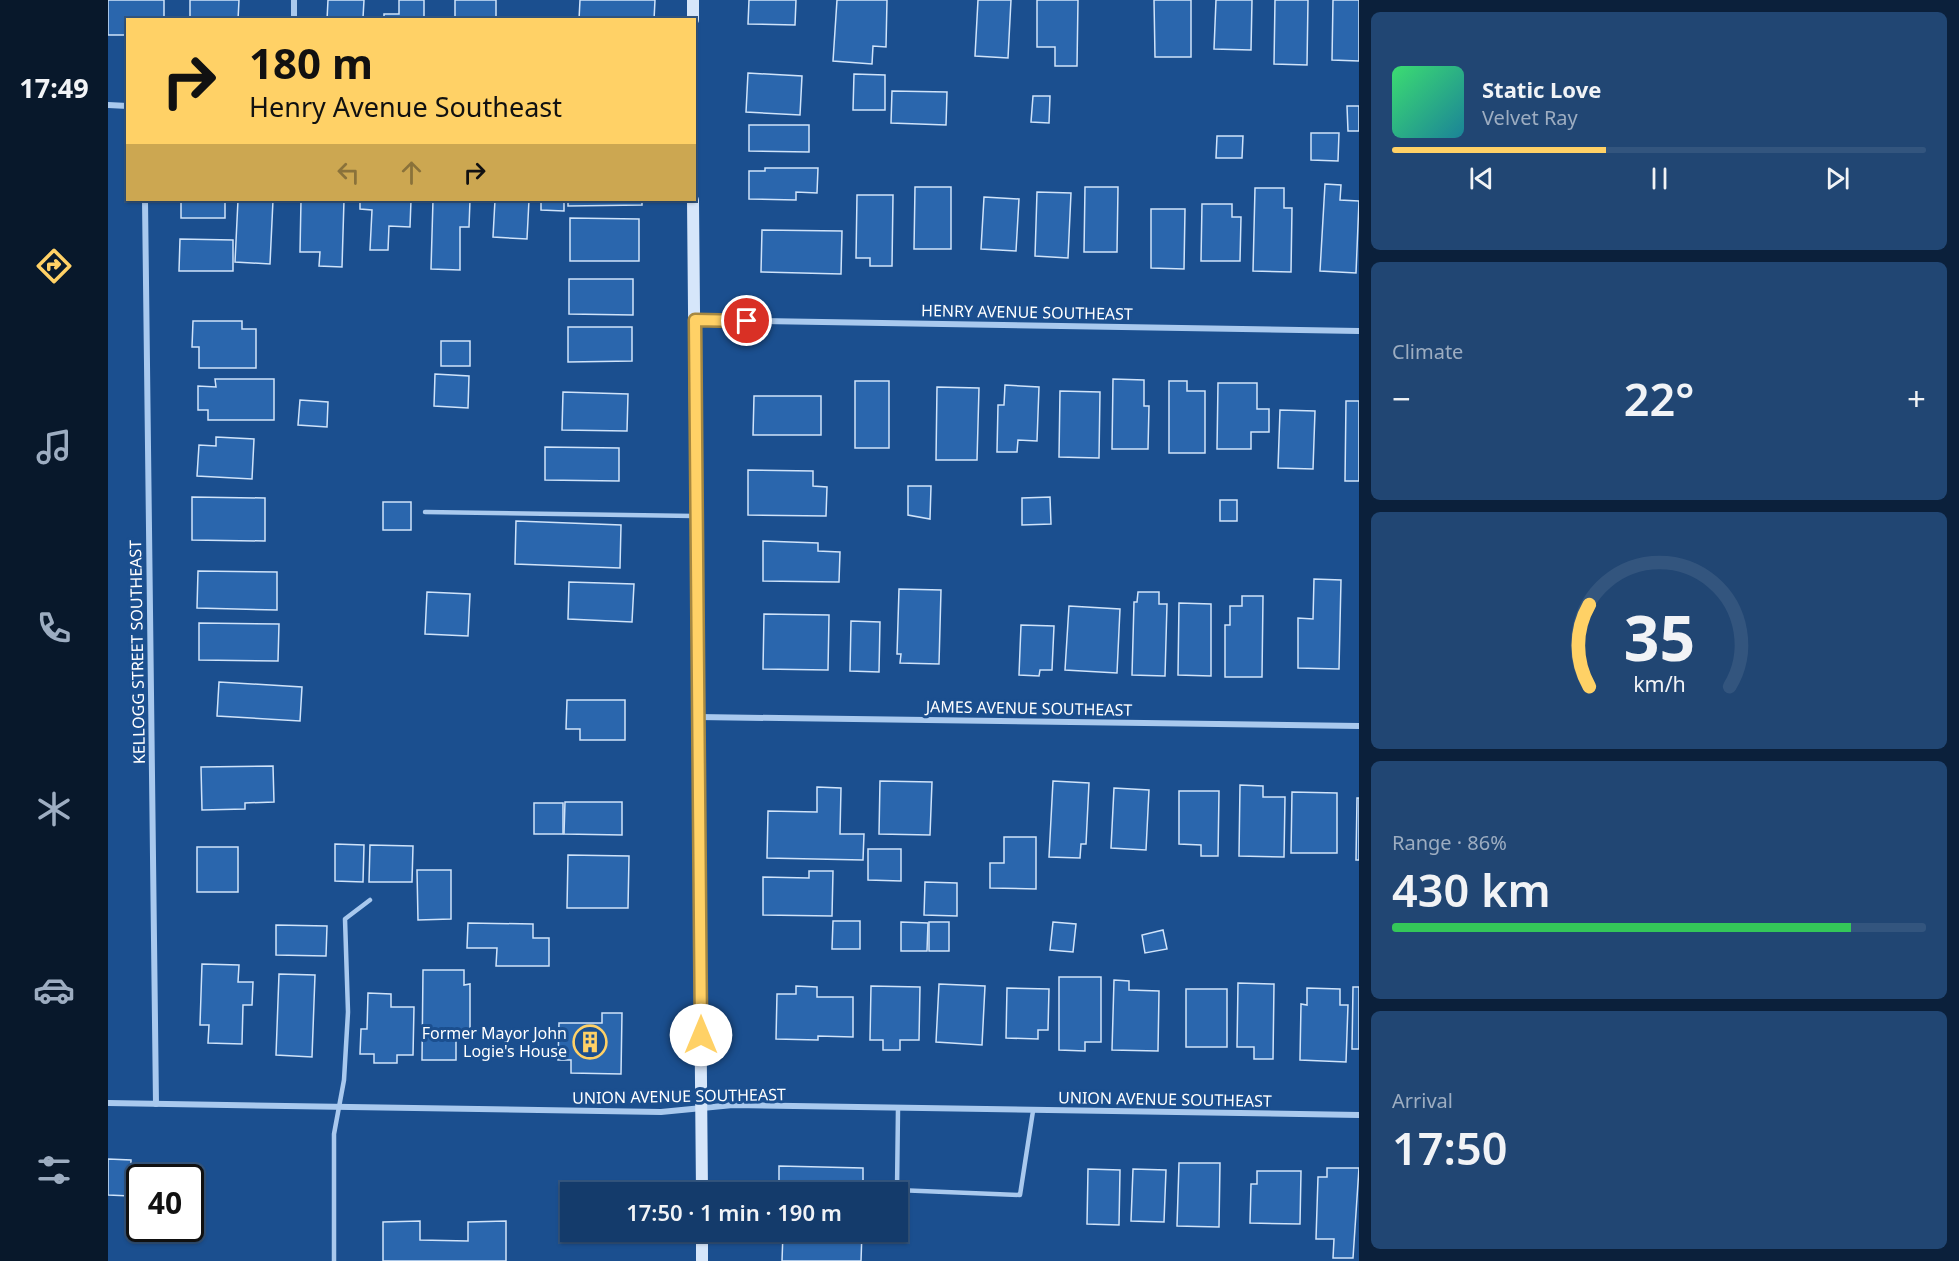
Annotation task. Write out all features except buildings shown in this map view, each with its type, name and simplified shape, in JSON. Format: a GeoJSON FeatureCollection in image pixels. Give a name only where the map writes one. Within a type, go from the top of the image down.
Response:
{"type":"FeatureCollection","features":[{"type":"Feature","properties":{"kind":"street"},"geometry":{"type":"LineString","coordinates":[[294,0],[294,18]]}},
{"type":"Feature","properties":{"kind":"street"},"geometry":{"type":"LineString","coordinates":[[693,0],[693,18]]}},
{"type":"Feature","properties":{"kind":"street"},"geometry":{"type":"LineString","coordinates":[[108,105],[126,106]]}},
{"type":"Feature","properties":{"kind":"street","name":"KELLOGG STREET SOUTHEAST"},"geometry":{"type":"LineString","coordinates":[[145,201],[156,1104]]}},
{"type":"Feature","properties":{"kind":"street"},"geometry":{"type":"LineString","coordinates":[[693,201],[702,1182]]}},
{"type":"Feature","properties":{"kind":"street","name":"HENRY AVENUE SOUTHEAST"},"geometry":{"type":"LineString","coordinates":[[695,320],[1359,331]]}},
{"type":"Feature","properties":{"kind":"street","name":"JAMES AVENUE SOUTHEAST"},"geometry":{"type":"LineString","coordinates":[[699,717],[1359,726]]}},
{"type":"Feature","properties":{"kind":"street","name":"UNION AVENUE SOUTHEAST"},"geometry":{"type":"LineString","coordinates":[[108,1103],[661,1112],[733,1105],[1359,1115]]}},
{"type":"Feature","properties":{"kind":"street"},"geometry":{"type":"LineString","coordinates":[[702,1242],[702,1261]]}},
{"type":"Feature","properties":{"kind":"lane"},"geometry":{"type":"LineString","coordinates":[[425,512],[697,516]]}},
{"type":"Feature","properties":{"kind":"lane"},"geometry":{"type":"LineString","coordinates":[[334,1261],[334,1134],[344,1080],[348,1012],[345,919],[370,900]]}},
{"type":"Feature","properties":{"kind":"lane"},"geometry":{"type":"LineString","coordinates":[[898,1109],[897,1190],[1020,1195],[1033,1111]]}},
{"type":"Feature","properties":{"kind":"place","name":"Former Mayor John Logie's House"},"geometry":{"type":"Point","coordinates":[590,1042]}},
{"type":"Feature","properties":{"kind":"route"},"geometry":{"type":"LineString","coordinates":[[701,1035],[695,320],[747,321]]}}]}
